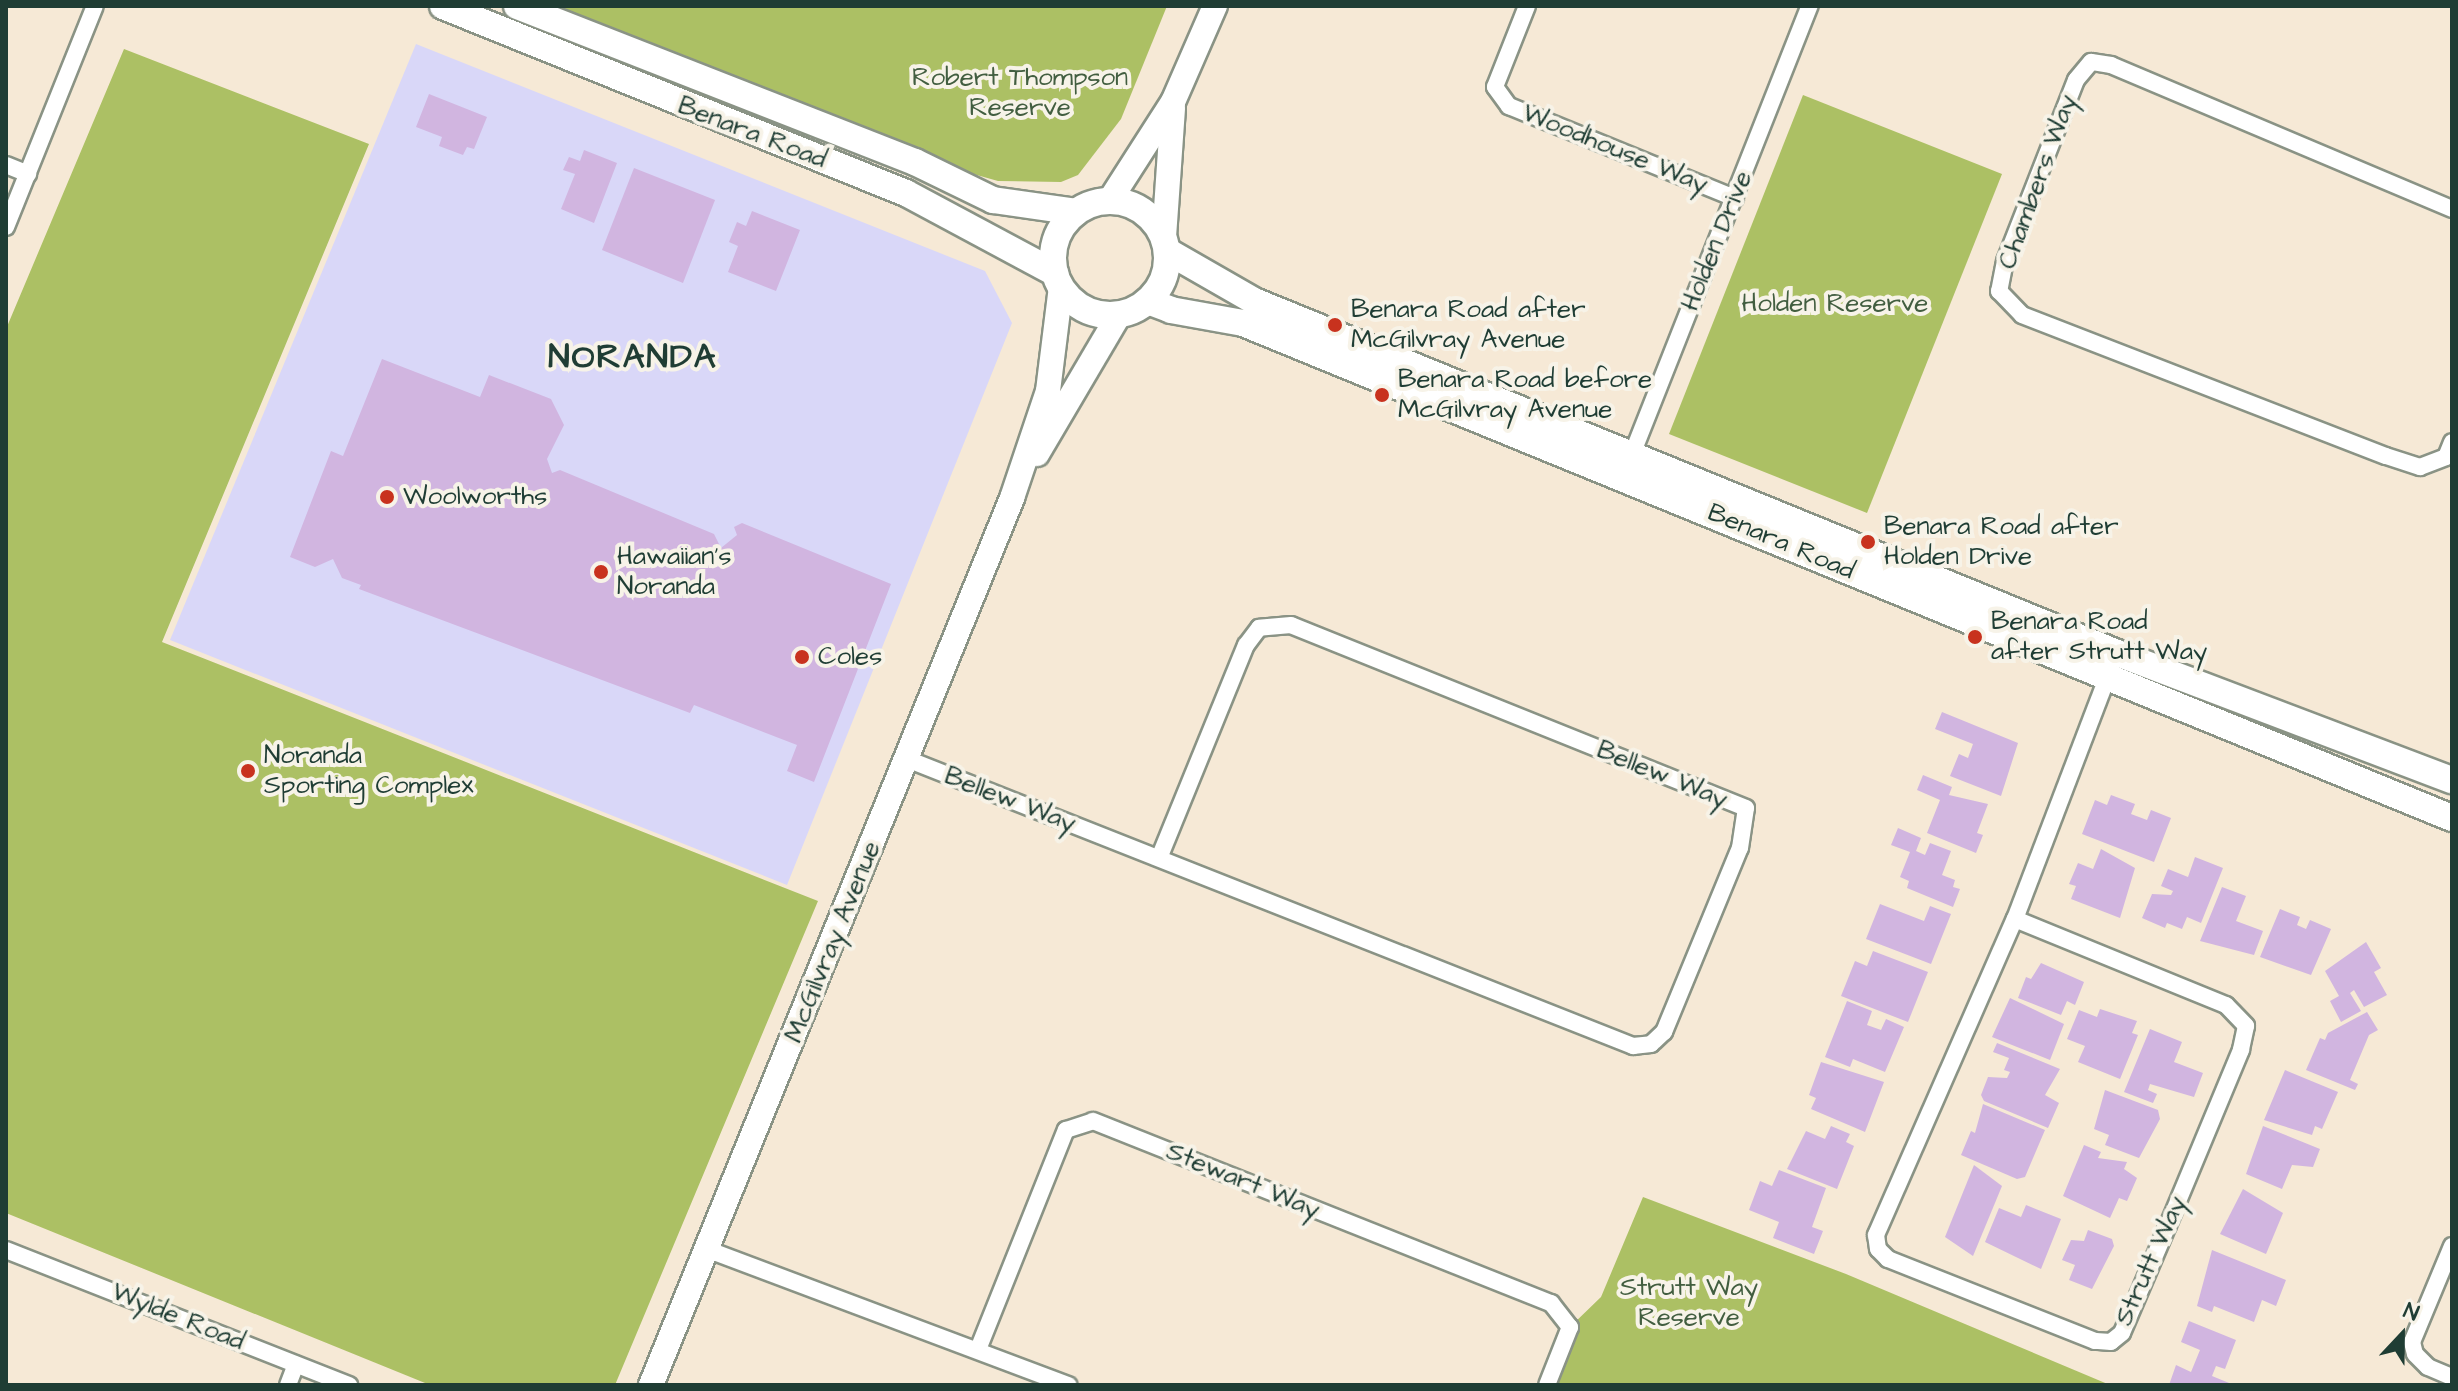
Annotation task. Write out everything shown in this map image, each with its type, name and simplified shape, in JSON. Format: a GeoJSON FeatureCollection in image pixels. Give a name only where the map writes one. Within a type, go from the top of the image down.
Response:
{"type":"FeatureCollection","features":[{"type":"Feature","properties":{"kind":"main road","name":"Benara Road"},"geometry":{"type":"LineString","coordinates":[[443,6],[906,193],[1058,280]]}},
{"type":"Feature","properties":{"kind":"main road","name":"Benara Road"},"geometry":{"type":"LineString","coordinates":[[517,6],[915,162],[993,200],[1076,212]]}},
{"type":"Feature","properties":{"kind":"main road"},"geometry":{"type":"LineString","coordinates":[[1173,102],[1167,269],[1148,301],[1119,315],[1086,310],[1058,280],[1055,239],[1076,212],[1110,200],[1173,102],[1215,6]]}},
{"type":"Feature","properties":{"kind":"main road"},"geometry":{"type":"LineString","coordinates":[[1110,200],[1143,211],[1166,244]]}},
{"type":"Feature","properties":{"kind":"main road","name":"Benara Road"},"geometry":{"type":"LineString","coordinates":[[1166,244],[1254,301],[2107,680],[2452,818]]}},
{"type":"Feature","properties":{"kind":"main road","name":"McGilvray Avenue"},"geometry":{"type":"LineString","coordinates":[[651,1385],[709,1250],[1012,498],[1048,391],[1058,280]]}},
{"type":"Feature","properties":{"kind":"main road","name":"Benara Road"},"geometry":{"type":"LineString","coordinates":[[1148,301],[1171,310],[1243,323],[1627,465],[2452,780]]}},
{"type":"Feature","properties":{"kind":"main road","name":"McGilvray Avenue"},"geometry":{"type":"LineString","coordinates":[[1012,498],[1119,315]]}},
{"type":"Feature","properties":{"kind":"street"},"geometry":{"type":"LineString","coordinates":[[6,227],[95,6]]}},
{"type":"Feature","properties":{"kind":"street","name":"Woodhouse Way"},"geometry":{"type":"LineString","coordinates":[[1527,6],[1495,87],[1509,106],[1735,198]]}},
{"type":"Feature","properties":{"kind":"street","name":"Holden Drive"},"geometry":{"type":"LineString","coordinates":[[1627,465],[1810,6]]}},
{"type":"Feature","properties":{"kind":"street","name":"Chambers Way"},"geometry":{"type":"LineString","coordinates":[[2452,209],[2111,65],[2091,62],[2076,80],[2005,261],[1999,291],[2022,315],[2386,456],[2420,467],[2446,457],[2452,442]]}},
{"type":"Feature","properties":{"kind":"street"},"geometry":{"type":"LineString","coordinates":[[6,165],[28,174]]}},
{"type":"Feature","properties":{"kind":"street","name":"Bellew Way"},"geometry":{"type":"LineString","coordinates":[[907,759],[1633,1046],[1651,1044],[1664,1032],[1740,848],[1746,808],[1291,625],[1259,628],[1246,645],[1159,858]]}},
{"type":"Feature","properties":{"kind":"street","name":"Strutt Way"},"geometry":{"type":"LineString","coordinates":[[2015,919],[2226,1005],[2246,1026],[2241,1050],[2122,1333],[2111,1342],[2095,1341],[1903,1264],[1878,1249],[1876,1235],[2015,919],[2117,653]]}},
{"type":"Feature","properties":{"kind":"street","name":"Stewart Way"},"geometry":{"type":"LineString","coordinates":[[979,1347],[1066,1130],[1093,1121],[1551,1303],[1570,1327],[1547,1385]]}},
{"type":"Feature","properties":{"kind":"street"},"geometry":{"type":"LineString","coordinates":[[2452,1246],[2412,1342],[2415,1354],[2428,1367],[2452,1377]]}},
{"type":"Feature","properties":{"kind":"street","name":"Wylde Road"},"geometry":{"type":"LineString","coordinates":[[6,1250],[349,1385]]}},
{"type":"Feature","properties":{"kind":"street"},"geometry":{"type":"LineString","coordinates":[[709,1250],[979,1347],[1069,1385]]}},
{"type":"Feature","properties":{"kind":"street"},"geometry":{"type":"LineString","coordinates":[[288,1385],[296,1364]]}},
{"type":"Feature","properties":{"kind":"shaded area"},"geometry":{"type":"Polygon","coordinates":[[[416,44],[985,271],[1012,323],[787,885],[170,640],[416,44]]]}},
{"type":"Feature","properties":{"kind":"green space","name":"Robert Thompson Reserve"},"geometry":{"type":"Polygon","coordinates":[[[536,6],[1167,6],[1121,119],[1078,175],[1061,182],[998,181],[952,168],[536,6]]]}},
{"type":"Feature","properties":{"kind":"green space","name":"Noranda Sporting Complex"},"geometry":{"type":"Polygon","coordinates":[[[124,49],[369,144],[162,642],[818,901],[615,1385],[430,1385],[6,1213],[6,329],[124,49]]]}},
{"type":"Feature","properties":{"kind":"green space","name":"Holden Reserve"},"geometry":{"type":"Polygon","coordinates":[[[1803,95],[2002,174],[1867,513],[1669,434],[1803,95]]]}},
{"type":"Feature","properties":{"kind":"green space","name":"Strutt Way Reserve"},"geometry":{"type":"Polygon","coordinates":[[[1643,1197],[1846,1274],[2110,1385],[1547,1385],[1570,1327],[1601,1297],[1643,1197]]]}},
{"type":"Feature","properties":{"kind":"building"},"geometry":{"type":"Polygon","coordinates":[[[429,94],[487,117],[474,149],[467,147],[463,155],[439,146],[442,137],[416,127],[429,94]]]}},
{"type":"Feature","properties":{"kind":"building"},"geometry":{"type":"Polygon","coordinates":[[[584,150],[617,163],[594,223],[561,209],[575,174],[563,170],[569,157],[580,161],[584,150]]]}},
{"type":"Feature","properties":{"kind":"building"},"geometry":{"type":"Polygon","coordinates":[[[634,168],[715,200],[683,283],[602,250],[634,168]]]}},
{"type":"Feature","properties":{"kind":"building"},"geometry":{"type":"Polygon","coordinates":[[[752,211],[800,230],[776,291],[728,272],[738,246],[729,242],[737,222],[746,226],[752,211]]]}},
{"type":"Feature","properties":{"kind":"building","name":"Hawaiian's Noranda"},"geometry":{"type":"Polygon","coordinates":[[[382,359],[480,397],[489,375],[551,399],[564,425],[547,459],[552,473],[560,470],[714,534],[721,548],[737,535],[734,527],[742,523],[891,584],[814,782],[787,771],[797,745],[694,705],[690,713],[359,589],[361,585],[342,578],[333,559],[315,567],[290,557],[331,451],[343,456],[382,359]]]}},
{"type":"Feature","properties":{"kind":"building"},"geometry":{"type":"Polygon","coordinates":[[[1942,712],[2018,743],[2001,796],[1950,776],[1959,754],[1968,758],[1973,744],[1935,729],[1942,712]]]}},
{"type":"Feature","properties":{"kind":"building"},"geometry":{"type":"Polygon","coordinates":[[[1923,775],[1952,787],[1949,795],[1988,804],[1977,833],[1983,835],[1976,853],[1927,833],[1940,800],[1917,790],[1923,775]]]}},
{"type":"Feature","properties":{"kind":"building"},"geometry":{"type":"Polygon","coordinates":[[[2111,795],[2135,804],[2131,814],[2147,820],[2151,810],[2171,818],[2154,862],[2082,834],[2095,800],[2107,805],[2111,795]]]}},
{"type":"Feature","properties":{"kind":"building"},"geometry":{"type":"Polygon","coordinates":[[[1898,828],[1921,838],[1916,851],[1925,855],[1930,843],[1951,851],[1942,875],[1955,880],[1953,887],[1960,889],[1953,907],[1907,888],[1909,881],[1900,877],[1910,852],[1891,845],[1898,828]]]}},
{"type":"Feature","properties":{"kind":"building"},"geometry":{"type":"Polygon","coordinates":[[[2101,849],[2135,868],[2120,918],[2071,899],[2076,886],[2069,884],[2078,863],[2093,869],[2101,849]]]}},
{"type":"Feature","properties":{"kind":"building"},"geometry":{"type":"Polygon","coordinates":[[[2195,857],[2223,868],[2201,923],[2187,917],[2182,929],[2167,923],[2165,928],[2142,918],[2152,894],[2171,895],[2173,891],[2161,886],[2168,869],[2188,877],[2195,857]]]}},
{"type":"Feature","properties":{"kind":"building"},"geometry":{"type":"Polygon","coordinates":[[[2222,887],[2246,896],[2236,921],[2263,931],[2254,955],[2200,941],[2222,887]]]}},
{"type":"Feature","properties":{"kind":"building"},"geometry":{"type":"Polygon","coordinates":[[[1880,904],[1924,921],[1930,906],[1951,914],[1931,964],[1866,939],[1880,904]]]}},
{"type":"Feature","properties":{"kind":"building"},"geometry":{"type":"Polygon","coordinates":[[[2280,909],[2300,917],[2297,925],[2306,929],[2310,920],[2331,929],[2311,975],[2260,957],[2280,909]]]}},
{"type":"Feature","properties":{"kind":"building"},"geometry":{"type":"Polygon","coordinates":[[[2366,942],[2381,968],[2374,972],[2387,995],[2364,1007],[2354,990],[2350,993],[2361,1011],[2341,1022],[2330,1001],[2339,996],[2325,971],[2366,942]]]}},
{"type":"Feature","properties":{"kind":"building"},"geometry":{"type":"Polygon","coordinates":[[[1873,951],[1928,972],[1908,1022],[1841,996],[1855,961],[1867,966],[1873,951]]]}},
{"type":"Feature","properties":{"kind":"building"},"geometry":{"type":"Polygon","coordinates":[[[2041,963],[2084,982],[2075,1005],[2067,1001],[2061,1015],[2018,998],[2026,977],[2031,979],[2041,963]]]}},
{"type":"Feature","properties":{"kind":"building"},"geometry":{"type":"Polygon","coordinates":[[[2010,998],[2064,1024],[2050,1060],[1992,1037],[2010,998]]]}},
{"type":"Feature","properties":{"kind":"building"},"geometry":{"type":"Polygon","coordinates":[[[1847,1001],[1872,1011],[1867,1025],[1881,1030],[1886,1019],[1904,1027],[1885,1072],[1853,1059],[1850,1067],[1825,1057],[1847,1001]]]}},
{"type":"Feature","properties":{"kind":"building"},"geometry":{"type":"Polygon","coordinates":[[[2100,1009],[2137,1021],[2132,1033],[2138,1035],[2120,1079],[2078,1062],[2085,1046],[2067,1039],[2079,1010],[2097,1017],[2100,1009]]]}},
{"type":"Feature","properties":{"kind":"building"},"geometry":{"type":"Polygon","coordinates":[[[2367,1012],[2378,1030],[2369,1035],[2350,1080],[2358,1084],[2355,1090],[2306,1070],[2320,1038],[2325,1040],[2328,1033],[2367,1012]]]}},
{"type":"Feature","properties":{"kind":"building"},"geometry":{"type":"Polygon","coordinates":[[[2150,1029],[2182,1042],[2174,1062],[2203,1073],[2194,1097],[2150,1084],[2148,1090],[2157,1094],[2153,1103],[2124,1092],[2150,1029]]]}},
{"type":"Feature","properties":{"kind":"building"},"geometry":{"type":"Polygon","coordinates":[[[1997,1043],[2060,1069],[2045,1095],[2059,1103],[2048,1128],[1984,1101],[1981,1095],[1988,1077],[2007,1078],[2010,1072],[2004,1070],[2009,1058],[1993,1052],[1997,1043]]]}},
{"type":"Feature","properties":{"kind":"building"},"geometry":{"type":"Polygon","coordinates":[[[1821,1062],[1884,1082],[1865,1132],[1811,1109],[1816,1098],[1809,1095],[1821,1062]]]}},
{"type":"Feature","properties":{"kind":"building"},"geometry":{"type":"Polygon","coordinates":[[[2285,1070],[2338,1092],[2322,1129],[2315,1126],[2312,1135],[2264,1120],[2285,1070]]]}},
{"type":"Feature","properties":{"kind":"building"},"geometry":{"type":"Polygon","coordinates":[[[2105,1090],[2158,1110],[2160,1119],[2139,1158],[2105,1145],[2109,1135],[2094,1129],[2105,1090]]]}},
{"type":"Feature","properties":{"kind":"building"},"geometry":{"type":"Polygon","coordinates":[[[1983,1104],[2045,1130],[2025,1177],[2017,1179],[1961,1155],[1971,1131],[1975,1133],[1983,1104]]]}},
{"type":"Feature","properties":{"kind":"building"},"geometry":{"type":"Polygon","coordinates":[[[1831,1126],[1850,1134],[1846,1142],[1854,1146],[1837,1189],[1787,1169],[1806,1131],[1825,1139],[1831,1126]]]}},
{"type":"Feature","properties":{"kind":"building"},"geometry":{"type":"Polygon","coordinates":[[[2263,1126],[2320,1149],[2313,1167],[2292,1165],[2282,1189],[2246,1174],[2263,1126]]]}},
{"type":"Feature","properties":{"kind":"building"},"geometry":{"type":"Polygon","coordinates":[[[2084,1145],[2101,1152],[2098,1158],[2127,1162],[2124,1169],[2137,1178],[2127,1201],[2119,1198],[2110,1218],[2063,1196],[2084,1145]]]}},
{"type":"Feature","properties":{"kind":"building"},"geometry":{"type":"Polygon","coordinates":[[[1974,1165],[2002,1186],[1973,1256],[1945,1237],[1974,1165]]]}},
{"type":"Feature","properties":{"kind":"building"},"geometry":{"type":"Polygon","coordinates":[[[1779,1170],[1826,1188],[1812,1227],[1823,1231],[1814,1254],[1773,1238],[1779,1222],[1749,1210],[1760,1181],[1772,1186],[1779,1170]]]}},
{"type":"Feature","properties":{"kind":"building"},"geometry":{"type":"Polygon","coordinates":[[[2243,1189],[2283,1213],[2266,1254],[2220,1234],[2243,1189]]]}},
{"type":"Feature","properties":{"kind":"building"},"geometry":{"type":"Polygon","coordinates":[[[2026,1205],[2061,1219],[2041,1269],[1985,1242],[1999,1208],[2021,1217],[2026,1205]]]}},
{"type":"Feature","properties":{"kind":"building"},"geometry":{"type":"Polygon","coordinates":[[[2088,1230],[2112,1239],[2114,1246],[2092,1289],[2069,1280],[2075,1265],[2062,1260],[2071,1240],[2084,1241],[2088,1230]]]}},
{"type":"Feature","properties":{"kind":"building"},"geometry":{"type":"Polygon","coordinates":[[[2212,1250],[2286,1280],[2276,1306],[2262,1300],[2254,1322],[2214,1306],[2212,1312],[2197,1306],[2212,1250]]]}},
{"type":"Feature","properties":{"kind":"building"},"geometry":{"type":"Polygon","coordinates":[[[2189,1321],[2236,1340],[2225,1369],[2216,1366],[2212,1376],[2234,1385],[2169,1385],[2176,1365],[2191,1372],[2200,1350],[2181,1342],[2189,1321]]]}},
{"type":"Feature","properties":{"kind":"place","name":"Benara Road after McGilvray Avenue"},"geometry":{"type":"Point","coordinates":[1335,325]}},
{"type":"Feature","properties":{"kind":"place","name":"Benara Road before McGilvray Avenue"},"geometry":{"type":"Point","coordinates":[1382,395]}},
{"type":"Feature","properties":{"kind":"place","name":"Woolworths"},"geometry":{"type":"Point","coordinates":[387,497]}},
{"type":"Feature","properties":{"kind":"place","name":"Benara Road after Holden Drive"},"geometry":{"type":"Point","coordinates":[1868,542]}},
{"type":"Feature","properties":{"kind":"place","name":"Hawaiian's Noranda"},"geometry":{"type":"Point","coordinates":[601,572]}},
{"type":"Feature","properties":{"kind":"place","name":"Benara Road after Strutt Way"},"geometry":{"type":"Point","coordinates":[1975,637]}},
{"type":"Feature","properties":{"kind":"place","name":"Coles"},"geometry":{"type":"Point","coordinates":[802,657]}},
{"type":"Feature","properties":{"kind":"place","name":"Noranda Sporting Complex"},"geometry":{"type":"Point","coordinates":[248,771]}},
{"type":"Feature","properties":{"kind":"district","name":"NORANDA"},"geometry":{"type":"Point","coordinates":[633,358]}}]}
